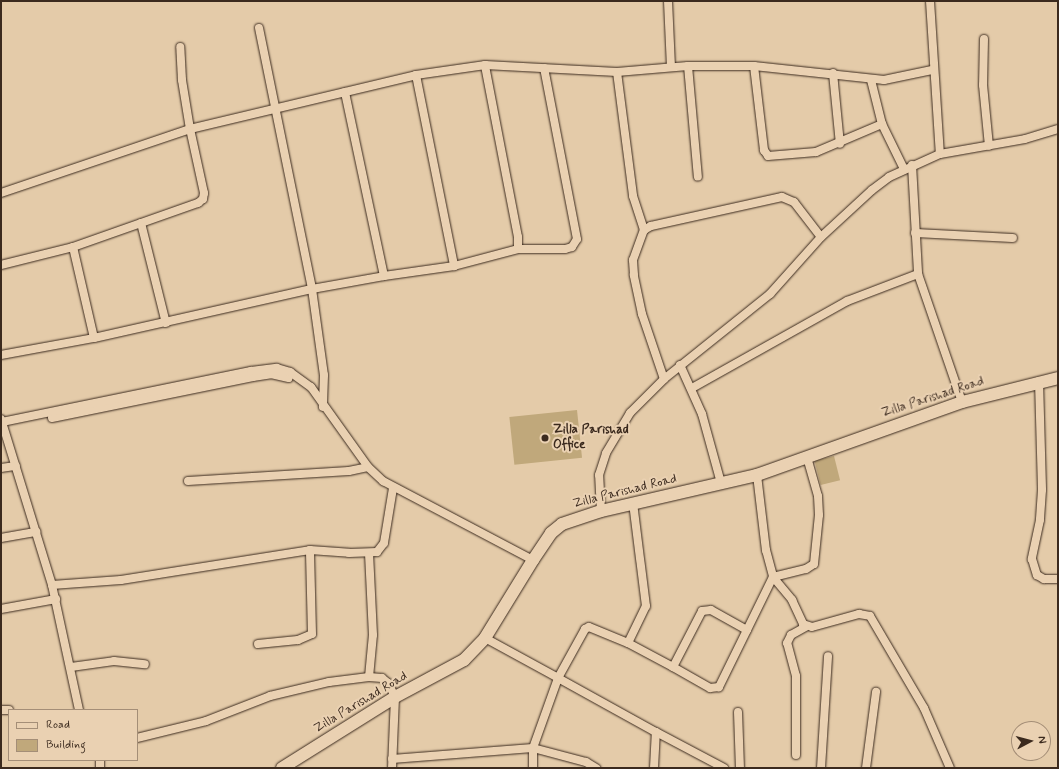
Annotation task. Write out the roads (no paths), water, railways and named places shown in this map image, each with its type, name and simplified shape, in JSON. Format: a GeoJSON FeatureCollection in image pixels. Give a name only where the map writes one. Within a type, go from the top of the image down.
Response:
{"type":"FeatureCollection","features":[{"type":"Feature","properties":{"kind":"main road","name":"Zilla Parishad Road"},"geometry":{"type":"LineString","coordinates":[[282,768],[395,697],[464,660],[485,638],[551,533],[562,524],[601,511],[757,475],[962,402],[1039,381],[1058,378]]}},
{"type":"Feature","properties":{"kind":"street"},"geometry":{"type":"LineString","coordinates":[[668,1],[671,67]]}},
{"type":"Feature","properties":{"kind":"street"},"geometry":{"type":"LineString","coordinates":[[930,1],[932,70],[940,154]]}},
{"type":"Feature","properties":{"kind":"street"},"geometry":{"type":"LineString","coordinates":[[259,28],[274,109],[312,289],[324,375],[323,407]]}},
{"type":"Feature","properties":{"kind":"street"},"geometry":{"type":"LineString","coordinates":[[984,39],[983,85],[989,146]]}},
{"type":"Feature","properties":{"kind":"street"},"geometry":{"type":"LineString","coordinates":[[1,265],[73,247],[203,199],[204,193],[190,129],[182,80],[180,47]]}},
{"type":"Feature","properties":{"kind":"street"},"geometry":{"type":"LineString","coordinates":[[1,193],[190,129],[416,75],[485,65],[617,72],[688,66],[754,66],[833,73],[871,80],[898,78],[932,70]]}},
{"type":"Feature","properties":{"kind":"street"},"geometry":{"type":"LineString","coordinates":[[485,65],[518,238],[518,250]]}},
{"type":"Feature","properties":{"kind":"street"},"geometry":{"type":"LineString","coordinates":[[688,66],[698,177]]}},
{"type":"Feature","properties":{"kind":"street"},"geometry":{"type":"LineString","coordinates":[[754,66],[764,150],[768,156],[816,152],[840,144],[882,124]]}},
{"type":"Feature","properties":{"kind":"street"},"geometry":{"type":"LineString","coordinates":[[1,354],[94,338],[312,289],[384,276],[454,266],[518,250],[565,250],[572,247],[577,239],[544,68]]}},
{"type":"Feature","properties":{"kind":"street"},"geometry":{"type":"LineString","coordinates":[[617,72],[633,196],[644,230],[633,260],[634,275],[642,314],[664,378]]}},
{"type":"Feature","properties":{"kind":"street"},"geometry":{"type":"LineString","coordinates":[[833,73],[840,144]]}},
{"type":"Feature","properties":{"kind":"street"},"geometry":{"type":"LineString","coordinates":[[416,75],[454,266]]}},
{"type":"Feature","properties":{"kind":"street"},"geometry":{"type":"LineString","coordinates":[[871,80],[882,124],[904,169]]}},
{"type":"Feature","properties":{"kind":"street"},"geometry":{"type":"LineString","coordinates":[[345,92],[384,276]]}},
{"type":"Feature","properties":{"kind":"street"},"geometry":{"type":"LineString","coordinates":[[601,511],[599,475],[606,453],[630,413],[664,378],[770,294],[821,237],[872,190],[904,169],[940,154],[1025,139],[1058,129]]}},
{"type":"Feature","properties":{"kind":"street"},"geometry":{"type":"LineString","coordinates":[[912,166],[915,185],[915,233],[918,274],[962,402]]}},
{"type":"Feature","properties":{"kind":"street"},"geometry":{"type":"LineString","coordinates":[[644,230],[782,196],[794,202],[821,237]]}},
{"type":"Feature","properties":{"kind":"street"},"geometry":{"type":"LineString","coordinates":[[141,223],[166,322]]}},
{"type":"Feature","properties":{"kind":"street"},"geometry":{"type":"LineString","coordinates":[[915,233],[1013,238]]}},
{"type":"Feature","properties":{"kind":"street"},"geometry":{"type":"LineString","coordinates":[[73,247],[94,338]]}},
{"type":"Feature","properties":{"kind":"street"},"geometry":{"type":"LineString","coordinates":[[692,388],[847,301],[918,274]]}},
{"type":"Feature","properties":{"kind":"street"},"geometry":{"type":"LineString","coordinates":[[680,365],[692,388],[702,414],[721,483]]}},
{"type":"Feature","properties":{"kind":"street"},"geometry":{"type":"LineString","coordinates":[[79,709],[56,599],[2,424],[250,371],[277,368],[290,372],[311,387],[313,394],[368,467],[393,488],[533,560]]}},
{"type":"Feature","properties":{"kind":"street"},"geometry":{"type":"LineString","coordinates":[[1039,381],[1042,490],[1040,520],[1032,559],[1037,575],[1044,579],[1058,580]]}},
{"type":"Feature","properties":{"kind":"street"},"geometry":{"type":"LineString","coordinates":[[773,577],[806,569],[814,564],[819,515],[818,496],[807,457]]}},
{"type":"Feature","properties":{"kind":"street"},"geometry":{"type":"LineString","coordinates":[[1,468],[16,466]]}},
{"type":"Feature","properties":{"kind":"street"},"geometry":{"type":"LineString","coordinates":[[188,480],[349,471],[368,467]]}},
{"type":"Feature","properties":{"kind":"street"},"geometry":{"type":"LineString","coordinates":[[757,475],[766,550],[773,577],[792,600],[803,624],[807,626]]}},
{"type":"Feature","properties":{"kind":"street"},"geometry":{"type":"LineString","coordinates":[[52,585],[120,580],[310,550],[370,553],[377,552],[384,543],[393,488]]}},
{"type":"Feature","properties":{"kind":"street"},"geometry":{"type":"LineString","coordinates":[[628,643],[646,606],[633,503]]}},
{"type":"Feature","properties":{"kind":"street"},"geometry":{"type":"LineString","coordinates":[[1,538],[36,532]]}},
{"type":"Feature","properties":{"kind":"street"},"geometry":{"type":"LineString","coordinates":[[258,644],[302,640],[312,634],[310,550]]}},
{"type":"Feature","properties":{"kind":"street"},"geometry":{"type":"LineString","coordinates":[[369,677],[373,620],[370,553]]}},
{"type":"Feature","properties":{"kind":"street"},"geometry":{"type":"LineString","coordinates":[[532,768],[534,748],[558,678],[585,629],[595,628],[628,643],[710,688],[718,687],[773,577]]}},
{"type":"Feature","properties":{"kind":"street"},"geometry":{"type":"LineString","coordinates":[[1,609],[56,599]]}},
{"type":"Feature","properties":{"kind":"street"},"geometry":{"type":"LineString","coordinates":[[673,667],[702,611],[706,609],[747,630]]}},
{"type":"Feature","properties":{"kind":"street"},"geometry":{"type":"LineString","coordinates":[[796,755],[796,676],[787,643],[791,635],[807,626],[859,614],[870,616],[924,708],[950,768]]}},
{"type":"Feature","properties":{"kind":"street"},"geometry":{"type":"LineString","coordinates":[[485,638],[724,768]]}},
{"type":"Feature","properties":{"kind":"street"},"geometry":{"type":"LineString","coordinates":[[821,768],[828,656]]}},
{"type":"Feature","properties":{"kind":"street"},"geometry":{"type":"LineString","coordinates":[[71,667],[114,661],[145,664]]}},
{"type":"Feature","properties":{"kind":"street"},"geometry":{"type":"LineString","coordinates":[[138,738],[206,721],[270,696],[329,682],[369,677],[382,678],[388,683],[395,697],[392,768]]}},
{"type":"Feature","properties":{"kind":"street"},"geometry":{"type":"LineString","coordinates":[[866,768],[876,692]]}},
{"type":"Feature","properties":{"kind":"street"},"geometry":{"type":"LineString","coordinates":[[738,712],[740,768]]}},
{"type":"Feature","properties":{"kind":"street"},"geometry":{"type":"LineString","coordinates":[[654,768],[656,732]]}},
{"type":"Feature","properties":{"kind":"street"},"geometry":{"type":"LineString","coordinates":[[392,759],[534,748],[596,768]]}},
{"type":"Feature","properties":{"kind":"place","name":"Zilla Parishad Office"},"geometry":{"type":"Point","coordinates":[545,438]}}]}
